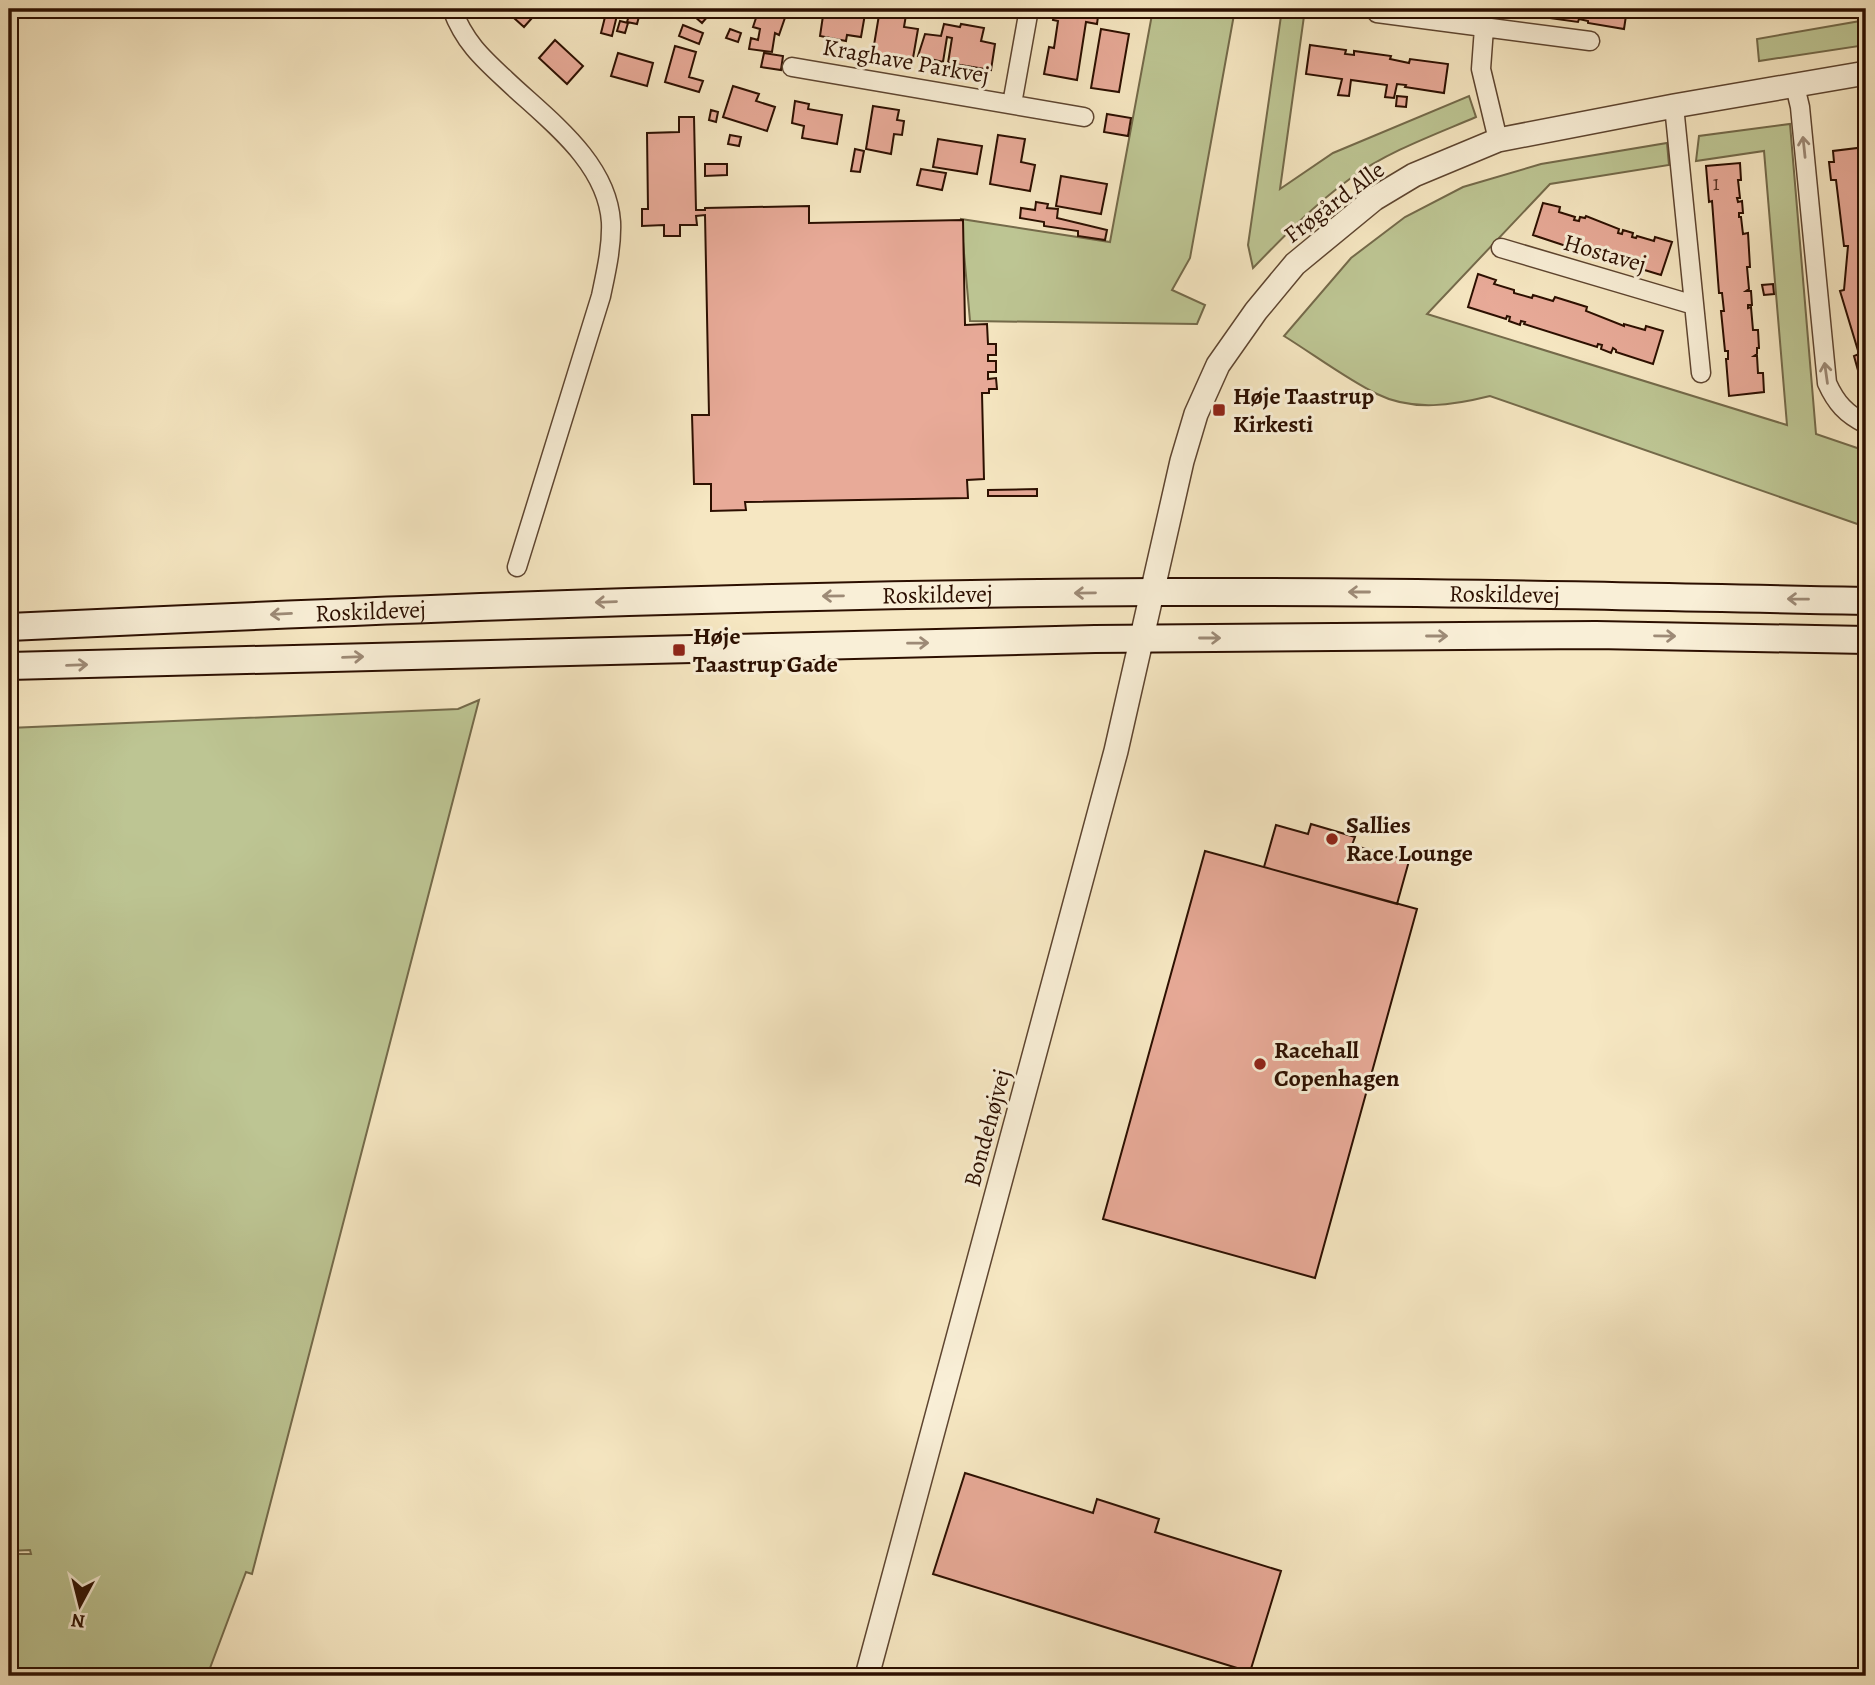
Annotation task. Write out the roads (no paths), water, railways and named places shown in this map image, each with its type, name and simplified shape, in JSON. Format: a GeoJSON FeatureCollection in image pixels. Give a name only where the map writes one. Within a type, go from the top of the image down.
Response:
{"type":"FeatureCollection","features":[{"type":"Feature","properties":{"kind":"main road","name":"Roskildevej"},"geometry":{"type":"LineString","coordinates":[[9,627],[452,607],[838,596],[1154,592],[1529,594],[1866,601]]}},
{"type":"Feature","properties":{"kind":"main road","name":"Roskildevej"},"geometry":{"type":"LineString","coordinates":[[9,666],[1142,639],[1596,635],[1866,640]]}},
{"type":"Feature","properties":{"kind":"street"},"geometry":{"type":"LineString","coordinates":[[452,9],[473,50],[561,131],[593,168],[605,191],[611,222],[609,255],[601,296],[517,567]]}},
{"type":"Feature","properties":{"kind":"street","name":"Kraghave Parkvej"},"geometry":{"type":"LineString","coordinates":[[1012,104],[1029,9]]}},
{"type":"Feature","properties":{"kind":"street"},"geometry":{"type":"LineString","coordinates":[[1378,9],[1377,13],[1590,41]]}},
{"type":"Feature","properties":{"kind":"street"},"geometry":{"type":"LineString","coordinates":[[1484,28],[1481,69],[1498,140]]}},
{"type":"Feature","properties":{"kind":"street","name":"Kraghave Parkvej"},"geometry":{"type":"LineString","coordinates":[[792,67],[1084,117]]}},
{"type":"Feature","properties":{"kind":"street","name":"Frøgård Alle"},"geometry":{"type":"LineString","coordinates":[[1154,592],[1182,461],[1196,414],[1218,365],[1256,311],[1295,264],[1374,199],[1414,176],[1498,140],[1674,106],[1866,74]]}},
{"type":"Feature","properties":{"kind":"street"},"geometry":{"type":"LineString","coordinates":[[1795,86],[1800,107],[1827,383],[1835,401],[1851,416],[1866,424]]}},
{"type":"Feature","properties":{"kind":"street"},"geometry":{"type":"LineString","coordinates":[[1674,106],[1701,373]]}},
{"type":"Feature","properties":{"kind":"street","name":"Hostavej"},"geometry":{"type":"LineString","coordinates":[[1501,248],[1694,305]]}},
{"type":"Feature","properties":{"kind":"street","name":"Bondehøjvej"},"geometry":{"type":"LineString","coordinates":[[867,1676],[1113,763],[1154,592]]}},
{"type":"Feature","properties":{"kind":"place","name":"Høje Taastrup Kirkesti"},"geometry":{"type":"Point","coordinates":[1219,410]}},
{"type":"Feature","properties":{"kind":"place","name":"Høje Taastrup Gade"},"geometry":{"type":"Point","coordinates":[679,650]}},
{"type":"Feature","properties":{"kind":"place","name":"Sallies Race Lounge"},"geometry":{"type":"Point","coordinates":[1332,839]}},
{"type":"Feature","properties":{"kind":"place","name":"Racehall Copenhagen"},"geometry":{"type":"Point","coordinates":[1260,1064]}}]}
